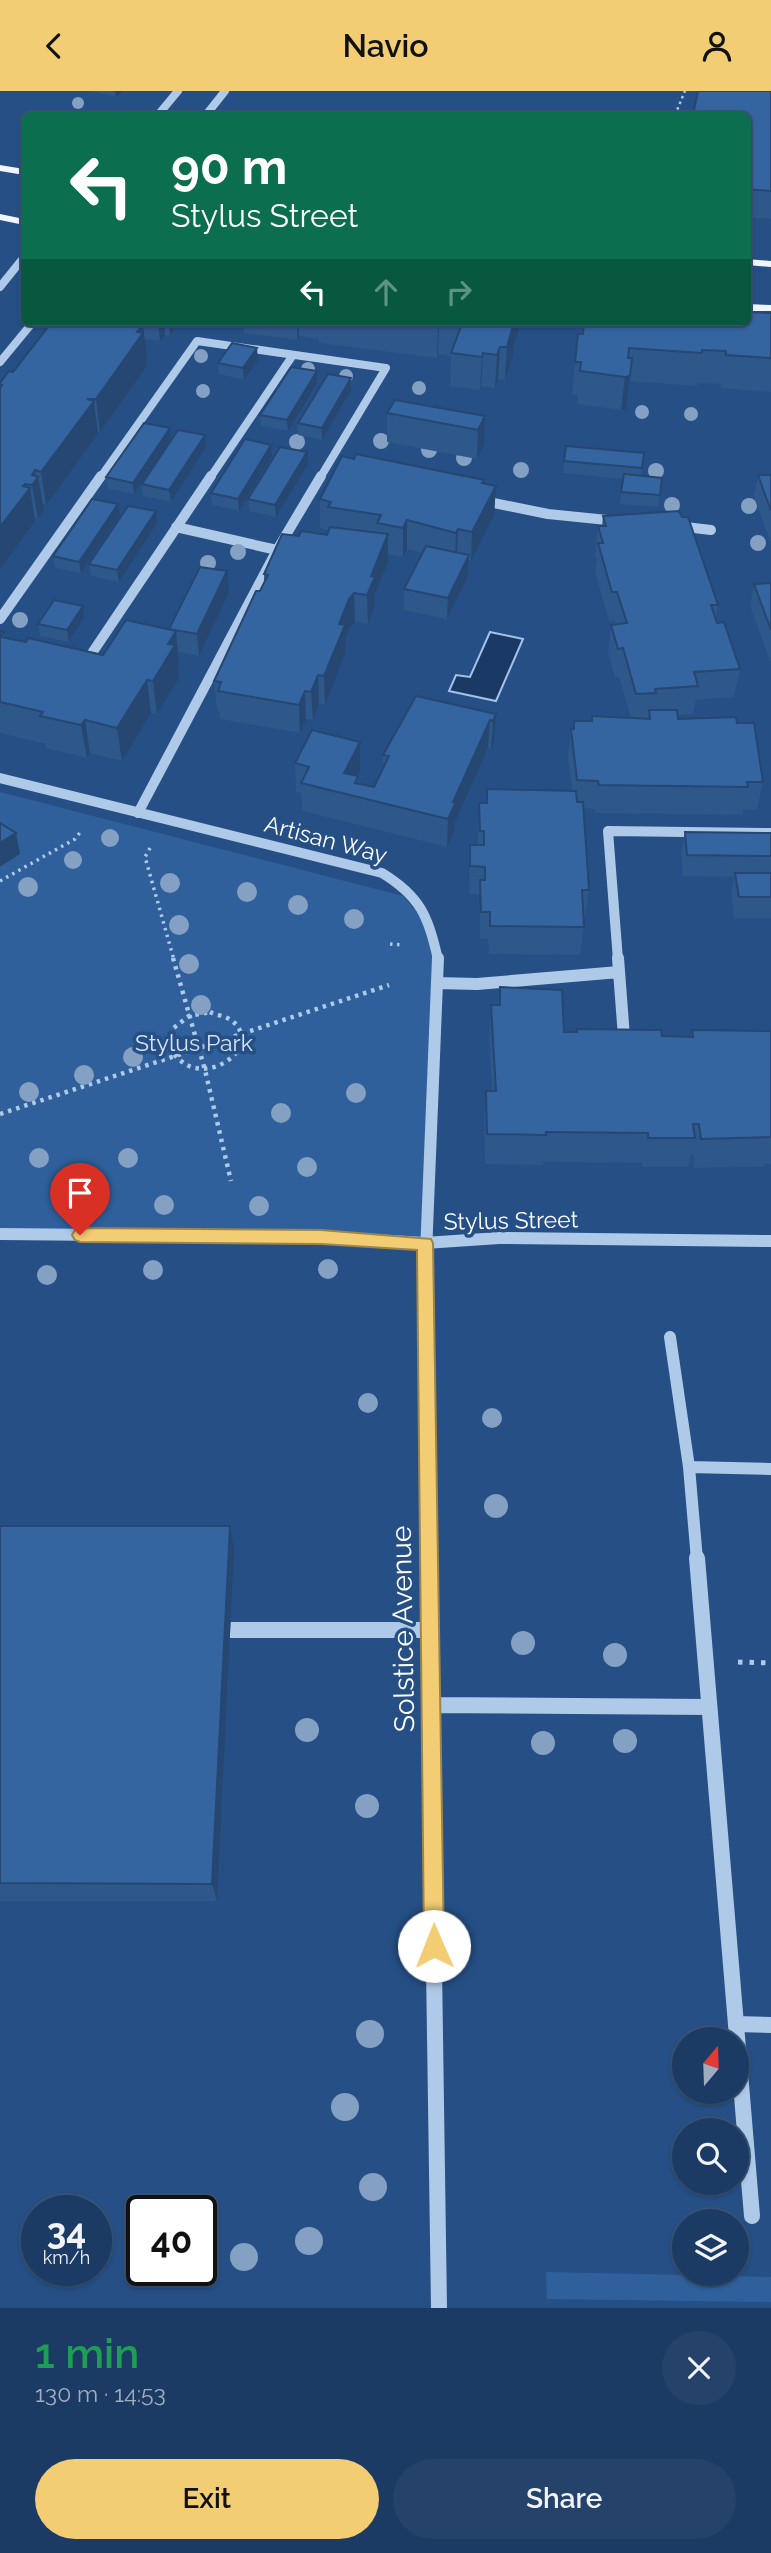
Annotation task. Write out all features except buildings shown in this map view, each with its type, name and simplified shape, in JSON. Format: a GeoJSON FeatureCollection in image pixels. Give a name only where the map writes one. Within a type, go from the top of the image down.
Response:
{"type":"FeatureCollection","features":[{"type":"Feature","properties":{"kind":"main road"},"geometry":{"type":"LineString","coordinates":[[0,167],[21,171]]}},
{"type":"Feature","properties":{"kind":"main road"},"geometry":{"type":"LineString","coordinates":[[0,218],[21,222]]}},
{"type":"Feature","properties":{"kind":"main road"},"geometry":{"type":"LineString","coordinates":[[751,262],[771,264]]}},
{"type":"Feature","properties":{"kind":"main road"},"geometry":{"type":"LineString","coordinates":[[751,307],[771,308]]}},
{"type":"Feature","properties":{"kind":"street"},"geometry":{"type":"LineString","coordinates":[[160,112],[178,91]]}},
{"type":"Feature","properties":{"kind":"street"},"geometry":{"type":"LineString","coordinates":[[208,112],[225,91]]}},
{"type":"Feature","properties":{"kind":"street"},"geometry":{"type":"LineString","coordinates":[[0,287],[21,261]]}},
{"type":"Feature","properties":{"kind":"street"},"geometry":{"type":"LineString","coordinates":[[0,362],[30,326]]}},
{"type":"Feature","properties":{"kind":"street"},"geometry":{"type":"LineString","coordinates":[[0,619],[197,341],[386,368],[277,550],[138,813]]}},
{"type":"Feature","properties":{"kind":"street"},"geometry":{"type":"LineString","coordinates":[[327,470],[340,472]]}},
{"type":"Feature","properties":{"kind":"street"},"geometry":{"type":"LineString","coordinates":[[470,499],[548,514],[630,522]]}},
{"type":"Feature","properties":{"kind":"street"},"geometry":{"type":"LineString","coordinates":[[671,526],[711,530]]}},
{"type":"Feature","properties":{"kind":"street"},"geometry":{"type":"LineString","coordinates":[[176,527],[277,550]]}},
{"type":"Feature","properties":{"kind":"street","name":"Artisan Way"},"geometry":{"type":"LineString","coordinates":[[0,778],[382,873],[406,886],[429,916],[438,959],[425,1243]]}},
{"type":"Feature","properties":{"kind":"street"},"geometry":{"type":"LineString","coordinates":[[638,1037],[624,1037],[608,831],[771,832]]}},
{"type":"Feature","properties":{"kind":"street"},"geometry":{"type":"LineString","coordinates":[[437,983],[477,984],[619,972]]}},
{"type":"Feature","properties":{"kind":"street","name":"Stylus Street"},"geometry":{"type":"LineString","coordinates":[[0,1234],[321,1237],[425,1243],[499,1238],[771,1241]]}},
{"type":"Feature","properties":{"kind":"street","name":"Solstice Avenue"},"geometry":{"type":"LineString","coordinates":[[425,1243],[439,2308]]}},
{"type":"Feature","properties":{"kind":"street"},"geometry":{"type":"LineString","coordinates":[[670,1337],[689,1467],[752,2216]]}},
{"type":"Feature","properties":{"kind":"street"},"geometry":{"type":"LineString","coordinates":[[689,1467],[771,1469]]}},
{"type":"Feature","properties":{"kind":"street"},"geometry":{"type":"LineString","coordinates":[[225,1630],[429,1630]]}},
{"type":"Feature","properties":{"kind":"street"},"geometry":{"type":"LineString","coordinates":[[430,1705],[708,1707]]}},
{"type":"Feature","properties":{"kind":"street"},"geometry":{"type":"LineString","coordinates":[[736,2024],[771,2025]]}},
{"type":"Feature","properties":{"kind":"lane"},"geometry":{"type":"LineString","coordinates":[[80,671],[293,355]]}},
{"type":"Feature","properties":{"kind":"path"},"geometry":{"type":"LineString","coordinates":[[676,112],[685,91]]}},
{"type":"Feature","properties":{"kind":"path"},"geometry":{"type":"LineString","coordinates":[[0,881],[75,839],[97,803]]}},
{"type":"Feature","properties":{"kind":"path"},"geometry":{"type":"LineString","coordinates":[[165,819],[145,857],[205,1070],[231,1181]]}},
{"type":"Feature","properties":{"kind":"path"},"geometry":{"type":"LineString","coordinates":[[0,1114],[389,985]]}},
{"type":"Feature","properties":{"kind":"path"},"geometry":{"type":"LineString","coordinates":[[210,1012],[222,1015],[232,1019],[242,1035],[239,1051],[234,1059],[216,1068],[193,1069],[174,1058],[169,1049],[171,1030],[189,1016],[210,1012]]}},
{"type":"Feature","properties":{"kind":"green space","name":"Stylus Park"},"geometry":{"type":"Polygon","coordinates":[[[0,792],[403,896],[427,924],[436,985],[425,1243],[0,1234],[0,792]]]}},
{"type":"Feature","properties":{"kind":"green space"},"geometry":{"type":"Polygon","coordinates":[[[546,2272],[672,2275],[672,2286],[749,2286],[749,2277],[771,2277],[771,2302],[547,2299],[546,2272]]]}},
{"type":"Feature","properties":{"kind":"shaded area"},"geometry":{"type":"Polygon","coordinates":[[[490,632],[523,639],[496,701],[449,691],[456,675],[470,677],[490,632]]]}},
{"type":"Feature","properties":{"kind":"route"},"geometry":{"type":"LineString","coordinates":[[80,1235],[369,1238],[425,1243],[434,1946]]}}]}
